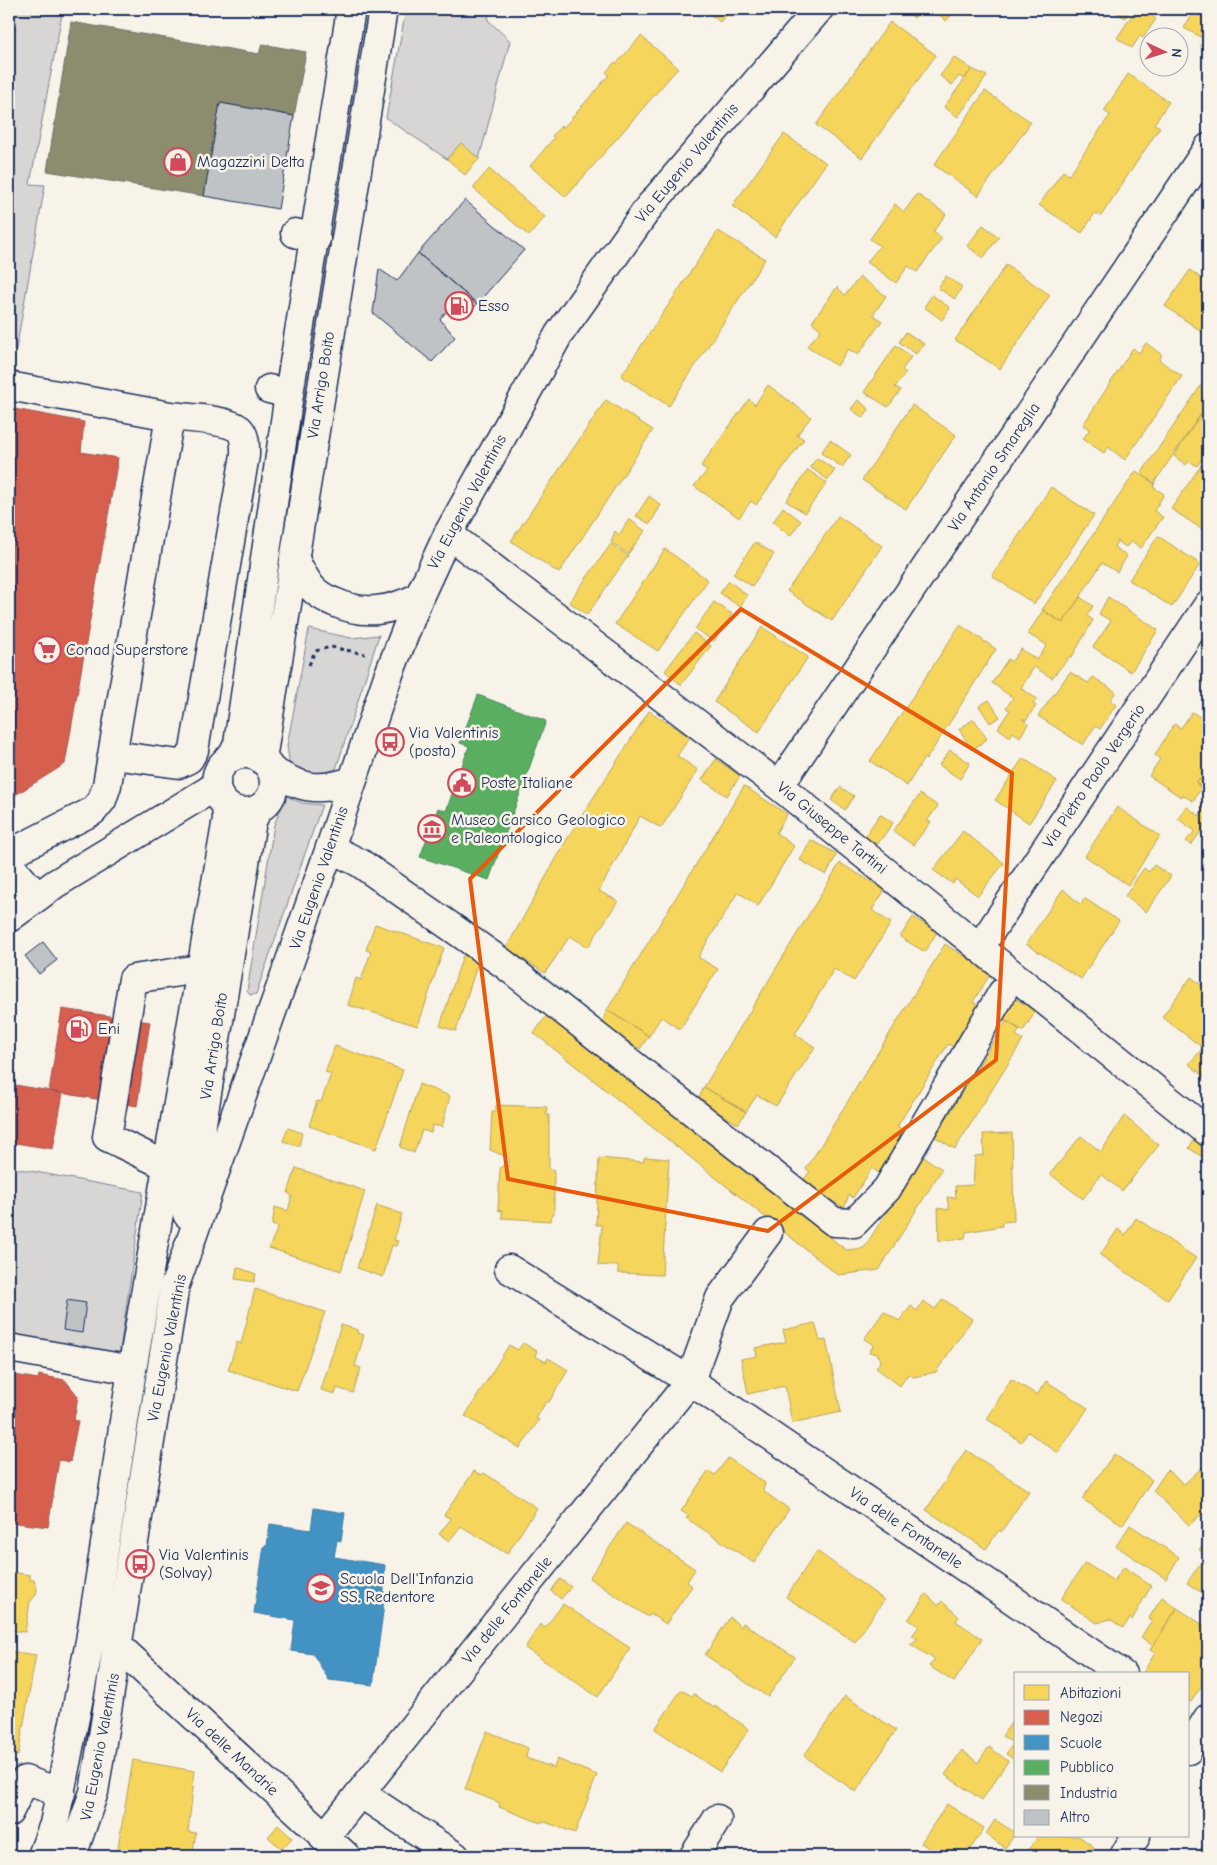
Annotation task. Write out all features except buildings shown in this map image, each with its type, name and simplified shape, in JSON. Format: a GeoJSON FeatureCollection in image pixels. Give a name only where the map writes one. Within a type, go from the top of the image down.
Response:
{"type":"FeatureCollection","features":[{"type":"Feature","properties":{"kind":"main road","name":"Via Arrigo Boito"},"geometry":{"type":"LineString","coordinates":[[232,757],[238,744],[279,391],[305,236],[351,9]]}},
{"type":"Feature","properties":{"kind":"main road","name":"Via Arrigo Boito"},"geometry":{"type":"LineString","coordinates":[[268,765],[262,753],[383,9]]}},
{"type":"Feature","properties":{"kind":"main road","name":"Via Eugenio Valentinis"},"geometry":{"type":"LineString","coordinates":[[77,1855],[94,1792],[119,1647],[175,1285],[352,781],[419,597],[448,534],[558,334],[648,207],[819,9]]}},
{"type":"Feature","properties":{"kind":"main road","name":"Via Antonio Smareglia"},"geometry":{"type":"LineString","coordinates":[[779,786],[1208,148]]}},
{"type":"Feature","properties":{"kind":"main road"},"geometry":{"type":"LineString","coordinates":[[9,386],[170,416],[229,424],[240,430],[245,441],[243,465],[194,750],[189,758],[179,764],[112,755]]}},
{"type":"Feature","properties":{"kind":"main road"},"geometry":{"type":"LineString","coordinates":[[9,854],[93,811],[102,800],[112,755],[170,416]]}},
{"type":"Feature","properties":{"kind":"main road","name":"Via Giuseppe Tartini"},"geometry":{"type":"LineString","coordinates":[[448,534],[779,786],[1208,1132]]}},
{"type":"Feature","properties":{"kind":"main road"},"geometry":{"type":"LineString","coordinates":[[294,557],[313,589],[343,607],[360,612],[379,611],[398,607],[419,597]]}},
{"type":"Feature","properties":{"kind":"main road","name":"Via Pietro Paolo Vergerio"},"geometry":{"type":"LineString","coordinates":[[980,947],[1208,605]]}},
{"type":"Feature","properties":{"kind":"main road"},"geometry":{"type":"LineString","coordinates":[[268,765],[274,781],[273,792],[267,802],[258,809],[248,812],[236,811],[221,796],[217,774],[222,764],[232,757],[242,754],[254,756],[268,765],[288,780],[308,788],[331,788],[352,781]]}},
{"type":"Feature","properties":{"kind":"main road","name":"Via Arrigo Boito"},"geometry":{"type":"LineString","coordinates":[[147,1280],[199,969],[227,819],[221,796]]}},
{"type":"Feature","properties":{"kind":"main road"},"geometry":{"type":"LineString","coordinates":[[9,918],[36,896],[177,808],[221,796]]}},
{"type":"Feature","properties":{"kind":"main road","name":"Via Arrigo Boito"},"geometry":{"type":"LineString","coordinates":[[175,1285],[252,821],[258,809]]}},
{"type":"Feature","properties":{"kind":"main road"},"geometry":{"type":"LineString","coordinates":[[330,848],[360,863],[504,964],[834,1222],[854,1223],[887,1189],[1002,993]]}},
{"type":"Feature","properties":{"kind":"main road"},"geometry":{"type":"LineString","coordinates":[[9,865],[36,896]]}},
{"type":"Feature","properties":{"kind":"main road"},"geometry":{"type":"LineString","coordinates":[[166,1166],[106,1137],[132,979],[199,969]]}},
{"type":"Feature","properties":{"kind":"main road","name":"Via delle Fontanelle"},"geometry":{"type":"LineString","coordinates":[[324,1838],[690,1381],[720,1298],[768,1233]]}},
{"type":"Feature","properties":{"kind":"main road","name":"Via delle Fontanelle"},"geometry":{"type":"LineString","coordinates":[[509,1270],[690,1381],[1119,1672]]}},
{"type":"Feature","properties":{"kind":"main road","name":"Via Eugenio Valentinis"},"geometry":{"type":"LineString","coordinates":[[42,1856],[54,1824],[90,1641],[147,1280]]}},
{"type":"Feature","properties":{"kind":"main road"},"geometry":{"type":"LineString","coordinates":[[9,1348],[132,1370]]}},
{"type":"Feature","properties":{"kind":"main road","name":"Via delle Mandrie"},"geometry":{"type":"LineString","coordinates":[[119,1647],[324,1838],[346,1856]]}},
{"type":"Feature","properties":{"kind":"main road"},"geometry":{"type":"LineString","coordinates":[[9,1812],[25,1780],[61,1792]]}},
{"type":"Feature","properties":{"kind":"main road"},"geometry":{"type":"LineString","coordinates":[[360,1792],[455,1856]]}},
{"type":"Feature","properties":{"kind":"main road"},"geometry":{"type":"LineString","coordinates":[[694,1856],[717,1819]]}},
{"type":"Feature","properties":{"kind":"main road"},"geometry":{"type":"LineString","coordinates":[[1124,1856],[1135,1838]]}},
{"type":"Feature","properties":{"kind":"path"},"geometry":{"type":"LineString","coordinates":[[308,670],[315,651],[331,647],[368,654]]}},
{"type":"Feature","properties":{"kind":"highlighted area"},"geometry":{"type":"Polygon","coordinates":[[[741,609],[1012,773],[996,1060],[768,1231],[508,1179],[470,879],[741,609]]]}},
{"type":"Feature","properties":{"kind":"shaded area"},"geometry":{"type":"Polygon","coordinates":[[[9,9],[63,9],[30,184],[45,185],[16,350],[9,348],[9,9]]]}},
{"type":"Feature","properties":{"kind":"shaded area"},"geometry":{"type":"Polygon","coordinates":[[[406,9],[490,9],[488,20],[510,41],[479,159],[461,143],[447,159],[386,118],[406,9]]]}},
{"type":"Feature","properties":{"kind":"shaded area"},"geometry":{"type":"Polygon","coordinates":[[[309,629],[351,638],[379,635],[336,769],[318,773],[302,771],[290,766],[287,746],[309,629]]]}},
{"type":"Feature","properties":{"kind":"shaded area"},"geometry":{"type":"Polygon","coordinates":[[[286,796],[302,803],[322,805],[256,994],[250,995],[247,991],[274,825],[286,796]]]}},
{"type":"Feature","properties":{"kind":"shaded area"},"geometry":{"type":"Polygon","coordinates":[[[9,1167],[143,1192],[119,1357],[9,1335],[9,1167]]]}},
{"type":"Feature","properties":{"kind":"place","name":"Magazzini Delta"},"geometry":{"type":"Point","coordinates":[178,162]}},
{"type":"Feature","properties":{"kind":"place","name":"Esso"},"geometry":{"type":"Point","coordinates":[459,306]}},
{"type":"Feature","properties":{"kind":"place","name":"Conad Superstore"},"geometry":{"type":"Point","coordinates":[47,650]}},
{"type":"Feature","properties":{"kind":"place","name":"Via Valentinis (posta)"},"geometry":{"type":"Point","coordinates":[390,742]}},
{"type":"Feature","properties":{"kind":"place","name":"Poste Italiane"},"geometry":{"type":"Point","coordinates":[462,783]}},
{"type":"Feature","properties":{"kind":"place","name":"Museo Carsico Geologico e Paleontologico"},"geometry":{"type":"Point","coordinates":[432,829]}},
{"type":"Feature","properties":{"kind":"place","name":"Eni"},"geometry":{"type":"Point","coordinates":[79,1029]}},
{"type":"Feature","properties":{"kind":"place","name":"Via Valentinis (Solvay)"},"geometry":{"type":"Point","coordinates":[140,1564]}},
{"type":"Feature","properties":{"kind":"place","name":"Scuola Dell'Infanzia SS. Redentore"},"geometry":{"type":"Point","coordinates":[321,1588]}}]}
